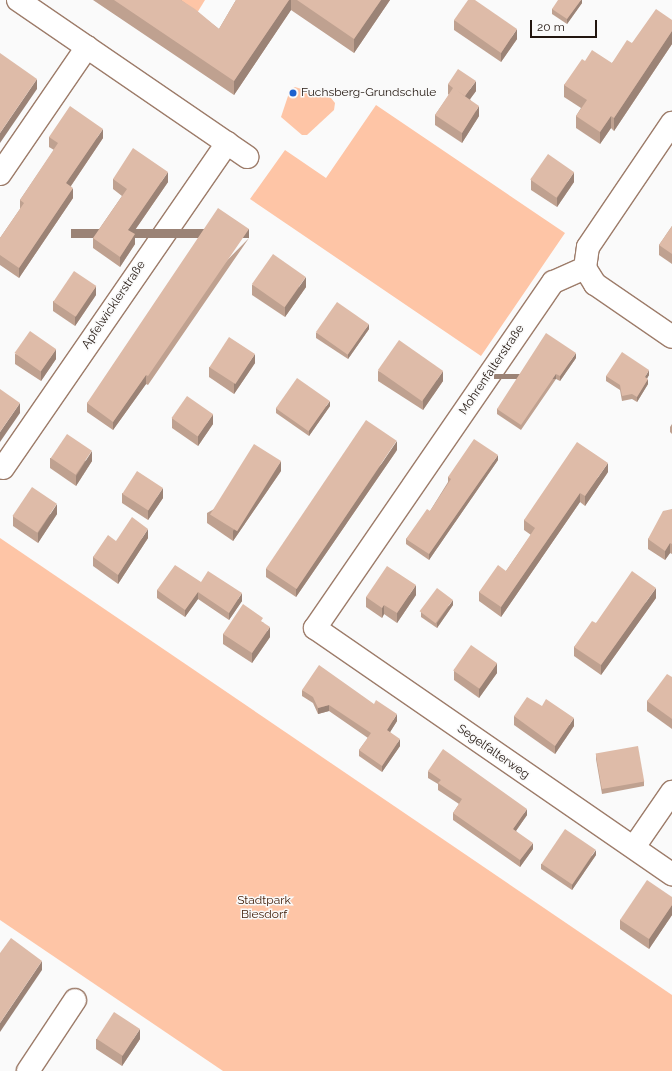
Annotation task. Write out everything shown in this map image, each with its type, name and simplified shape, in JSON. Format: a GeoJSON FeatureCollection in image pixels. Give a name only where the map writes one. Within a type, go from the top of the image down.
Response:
{"type":"FeatureCollection","features":[{"type":"Feature","properties":{"kind":"street"},"geometry":{"type":"LineString","coordinates":[[18,0],[247,157]]}},
{"type":"Feature","properties":{"kind":"street"},"geometry":{"type":"LineString","coordinates":[[0,174],[87,47]]}},
{"type":"Feature","properties":{"kind":"street"},"geometry":{"type":"LineString","coordinates":[[672,122],[588,247],[585,268],[595,284],[672,337]]}},
{"type":"Feature","properties":{"kind":"street","name":"Apfelwicklerstraße"},"geometry":{"type":"LineString","coordinates":[[3,468],[227,144]]}},
{"type":"Feature","properties":{"kind":"street","name":"Mohrenfalterstraße"},"geometry":{"type":"LineString","coordinates":[[315,628],[553,282],[585,268]]}},
{"type":"Feature","properties":{"kind":"street","name":"Segelfalterweg"},"geometry":{"type":"LineString","coordinates":[[315,628],[672,874]]}},
{"type":"Feature","properties":{"kind":"street"},"geometry":{"type":"LineString","coordinates":[[634,847],[672,792]]}},
{"type":"Feature","properties":{"kind":"street"},"geometry":{"type":"LineString","coordinates":[[28,1071],[75,1000]]}},
{"type":"Feature","properties":{"kind":"green space"},"geometry":{"type":"Polygon","coordinates":[[[178,0],[205,0],[197,13],[178,0]]]}},
{"type":"Feature","properties":{"kind":"green space"},"geometry":{"type":"Polygon","coordinates":[[[295,87],[331,98],[335,103],[334,110],[307,135],[302,135],[281,117],[290,90],[295,87]]]}},
{"type":"Feature","properties":{"kind":"green space"},"geometry":{"type":"Polygon","coordinates":[[[376,105],[565,233],[481,356],[250,199],[285,150],[326,178],[376,105]]]}},
{"type":"Feature","properties":{"kind":"green space","name":"Stadtpark Biesdorf"},"geometry":{"type":"Polygon","coordinates":[[[0,538],[672,995],[672,1071],[223,1071],[0,920],[0,538]]]}},
{"type":"Feature","properties":{"kind":"building"},"geometry":{"type":"Polygon","coordinates":[[[114,0],[181,0],[195,9],[219,29],[236,0],[289,0],[234,81],[114,0]]]}},
{"type":"Feature","properties":{"kind":"building"},"geometry":{"type":"Polygon","coordinates":[[[297,0],[381,0],[354,39],[297,0]]]}},
{"type":"Feature","properties":{"kind":"building"},"geometry":{"type":"Polygon","coordinates":[[[468,0],[475,0],[517,29],[501,53],[454,20],[468,0]]]}},
{"type":"Feature","properties":{"kind":"building"},"geometry":{"type":"Polygon","coordinates":[[[558,0],[581,0],[567,19],[552,9],[558,0]]]}},
{"type":"Feature","properties":{"kind":"building"},"geometry":{"type":"Polygon","coordinates":[[[656,9],[672,20],[672,31],[614,118],[611,116],[600,132],[576,116],[587,100],[564,85],[582,59],[585,61],[592,50],[612,63],[627,40],[632,43],[656,9]]]}},
{"type":"Feature","properties":{"kind":"building"},"geometry":{"type":"Polygon","coordinates":[[[0,53],[37,79],[0,133],[0,53]]]}},
{"type":"Feature","properties":{"kind":"building"},"geometry":{"type":"Polygon","coordinates":[[[458,69],[476,81],[465,96],[456,90],[479,106],[462,133],[435,115],[453,88],[448,84],[458,69]]]}},
{"type":"Feature","properties":{"kind":"building"},"geometry":{"type":"Polygon","coordinates":[[[70,106],[103,129],[66,183],[73,188],[19,268],[0,255],[0,238],[24,203],[20,200],[58,143],[49,137],[70,106]]]}},
{"type":"Feature","properties":{"kind":"building"},"geometry":{"type":"Polygon","coordinates":[[[133,148],[168,172],[128,230],[135,234],[120,257],[93,238],[127,189],[113,179],[133,148]]]}},
{"type":"Feature","properties":{"kind":"building"},"geometry":{"type":"Polygon","coordinates":[[[548,154],[574,172],[556,198],[530,179],[548,154]]]}},
{"type":"Feature","properties":{"kind":"building"},"geometry":{"type":"Polygon","coordinates":[[[218,208],[249,229],[148,376],[146,375],[113,422],[87,403],[218,208]]]}},
{"type":"Feature","properties":{"kind":"building"},"geometry":{"type":"Polygon","coordinates":[[[672,226],[672,254],[659,245],[672,226]]]}},
{"type":"Feature","properties":{"kind":"building"},"geometry":{"type":"Polygon","coordinates":[[[273,254],[306,277],[285,307],[252,284],[273,254]]]}},
{"type":"Feature","properties":{"kind":"building"},"geometry":{"type":"Polygon","coordinates":[[[74,271],[96,286],[76,317],[53,302],[74,271]]]}},
{"type":"Feature","properties":{"kind":"building"},"geometry":{"type":"Polygon","coordinates":[[[337,302],[369,324],[348,355],[316,332],[337,302]]]}},
{"type":"Feature","properties":{"kind":"building"},"geometry":{"type":"Polygon","coordinates":[[[30,331],[56,349],[41,371],[15,353],[30,331]]]}},
{"type":"Feature","properties":{"kind":"building"},"geometry":{"type":"Polygon","coordinates":[[[546,333],[576,353],[560,376],[556,374],[521,425],[497,409],[546,333]]]}},
{"type":"Feature","properties":{"kind":"building"},"geometry":{"type":"Polygon","coordinates":[[[229,337],[255,354],[235,384],[209,367],[229,337]]]}},
{"type":"Feature","properties":{"kind":"building"},"geometry":{"type":"Polygon","coordinates":[[[399,340],[443,371],[422,401],[378,370],[399,340]]]}},
{"type":"Feature","properties":{"kind":"building"},"geometry":{"type":"Polygon","coordinates":[[[622,352],[649,370],[645,377],[648,379],[637,397],[632,394],[622,396],[620,385],[606,376],[622,352]]]}},
{"type":"Feature","properties":{"kind":"building"},"geometry":{"type":"Polygon","coordinates":[[[297,378],[330,401],[309,431],[276,408],[297,378]]]}},
{"type":"Feature","properties":{"kind":"building"},"geometry":{"type":"Polygon","coordinates":[[[0,389],[20,403],[0,432],[0,389]]]}},
{"type":"Feature","properties":{"kind":"building"},"geometry":{"type":"Polygon","coordinates":[[[187,396],[213,414],[198,436],[172,418],[187,396]]]}},
{"type":"Feature","properties":{"kind":"building"},"geometry":{"type":"Polygon","coordinates":[[[366,420],[397,441],[297,589],[266,568],[366,420]]]}},
{"type":"Feature","properties":{"kind":"building"},"geometry":{"type":"Polygon","coordinates":[[[67,434],[92,451],[76,475],[51,458],[67,434]]]}},
{"type":"Feature","properties":{"kind":"building"},"geometry":{"type":"Polygon","coordinates":[[[474,439],[498,455],[429,554],[406,539],[427,509],[430,511],[451,479],[448,477],[474,439]]]}},
{"type":"Feature","properties":{"kind":"building"},"geometry":{"type":"Polygon","coordinates":[[[577,442],[608,463],[585,496],[580,493],[501,607],[479,592],[498,565],[506,571],[535,528],[524,520],[577,442]]]}},
{"type":"Feature","properties":{"kind":"building"},"geometry":{"type":"Polygon","coordinates":[[[254,444],[281,461],[237,531],[210,514],[254,444]]]}},
{"type":"Feature","properties":{"kind":"building"},"geometry":{"type":"Polygon","coordinates":[[[137,471],[163,488],[148,511],[122,494],[137,471]]]}},
{"type":"Feature","properties":{"kind":"building"},"geometry":{"type":"Polygon","coordinates":[[[32,487],[57,504],[37,533],[12,516],[32,487]]]}},
{"type":"Feature","properties":{"kind":"building"},"geometry":{"type":"Polygon","coordinates":[[[672,509],[672,544],[670,543],[665,551],[648,539],[663,511],[672,509]]]}},
{"type":"Feature","properties":{"kind":"building"},"geometry":{"type":"Polygon","coordinates":[[[132,517],[148,529],[118,575],[93,557],[108,535],[116,541],[132,517]]]}},
{"type":"Feature","properties":{"kind":"building"},"geometry":{"type":"Polygon","coordinates":[[[175,565],[201,582],[208,571],[242,593],[229,613],[198,592],[185,610],[157,590],[175,565]]]}},
{"type":"Feature","properties":{"kind":"building"},"geometry":{"type":"Polygon","coordinates":[[[387,566],[416,585],[397,613],[384,605],[382,608],[366,597],[387,566]]]}},
{"type":"Feature","properties":{"kind":"building"},"geometry":{"type":"Polygon","coordinates":[[[632,571],[656,588],[601,665],[574,647],[592,621],[596,623],[632,571]]]}},
{"type":"Feature","properties":{"kind":"building"},"geometry":{"type":"Polygon","coordinates":[[[437,588],[453,600],[436,623],[420,611],[437,588]]]}},
{"type":"Feature","properties":{"kind":"building"},"geometry":{"type":"Polygon","coordinates":[[[243,604],[263,618],[261,621],[270,627],[252,653],[223,634],[243,604]]]}},
{"type":"Feature","properties":{"kind":"building"},"geometry":{"type":"Polygon","coordinates":[[[471,645],[497,663],[479,689],[453,670],[471,645]]]}},
{"type":"Feature","properties":{"kind":"building"},"geometry":{"type":"Polygon","coordinates":[[[319,665],[374,704],[376,700],[397,714],[387,730],[400,739],[382,766],[359,750],[371,733],[329,705],[318,708],[313,697],[302,690],[319,665]]]}},
{"type":"Feature","properties":{"kind":"building"},"geometry":{"type":"Polygon","coordinates":[[[667,674],[672,677],[672,719],[647,701],[667,674]]]}},
{"type":"Feature","properties":{"kind":"building"},"geometry":{"type":"Polygon","coordinates":[[[527,697],[542,706],[546,699],[574,718],[555,746],[514,716],[527,697]]]}},
{"type":"Feature","properties":{"kind":"building"},"geometry":{"type":"Polygon","coordinates":[[[638,746],[644,781],[602,789],[596,753],[638,746]]]}},
{"type":"Feature","properties":{"kind":"building"},"geometry":{"type":"Polygon","coordinates":[[[443,749],[527,809],[513,829],[533,843],[520,860],[453,813],[462,799],[438,783],[441,780],[428,771],[443,749]]]}},
{"type":"Feature","properties":{"kind":"building"},"geometry":{"type":"Polygon","coordinates":[[[565,829],[596,850],[572,885],[542,864],[565,829]]]}},
{"type":"Feature","properties":{"kind":"building"},"geometry":{"type":"Polygon","coordinates":[[[647,880],[672,897],[672,905],[649,939],[620,920],[647,880]]]}},
{"type":"Feature","properties":{"kind":"building"},"geometry":{"type":"Polygon","coordinates":[[[11,938],[42,961],[0,1023],[0,953],[11,938]]]}},
{"type":"Feature","properties":{"kind":"building"},"geometry":{"type":"Polygon","coordinates":[[[114,1012],[140,1029],[123,1056],[97,1039],[114,1012]]]}},
{"type":"Feature","properties":{"kind":"place","name":"Fuchsberg-Grundschule"},"geometry":{"type":"Point","coordinates":[293,93]}}]}
